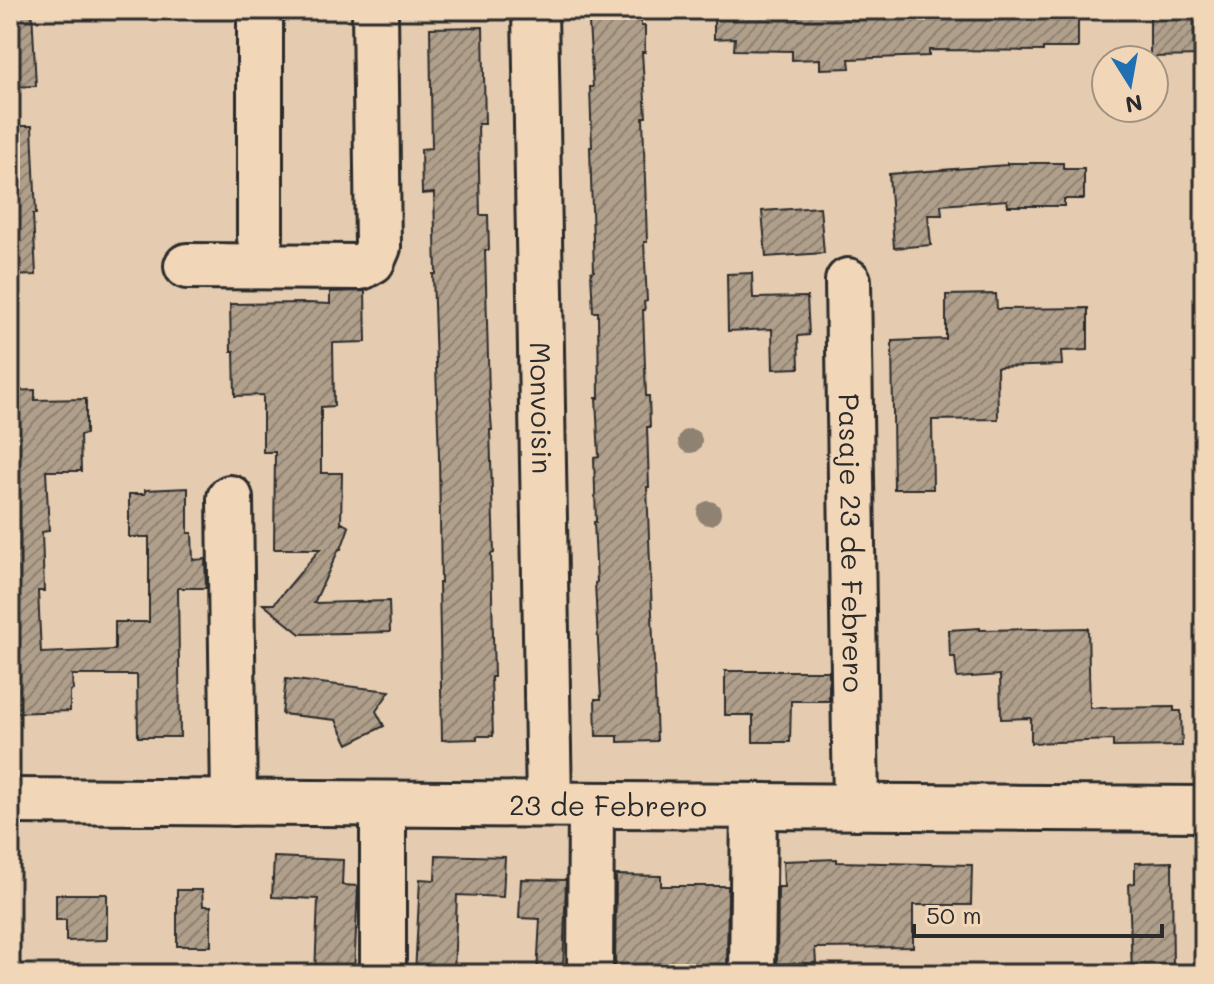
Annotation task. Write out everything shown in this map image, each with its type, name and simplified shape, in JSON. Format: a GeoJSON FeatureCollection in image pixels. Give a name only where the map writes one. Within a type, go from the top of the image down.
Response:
{"type":"FeatureCollection","features":[{"type":"Feature","properties":{"kind":"street"},"geometry":{"type":"LineString","coordinates":[[260,10],[260,238]]}},
{"type":"Feature","properties":{"kind":"street"},"geometry":{"type":"LineString","coordinates":[[187,266],[361,267],[372,261],[378,247],[375,10]]}},
{"type":"Feature","properties":{"kind":"street","name":"Monvoisin"},"geometry":{"type":"LineString","coordinates":[[535,10],[570,805]]}},
{"type":"Feature","properties":{"kind":"street","name":"Pasaje 23 de Febrero"},"geometry":{"type":"LineString","coordinates":[[848,281],[856,807]]}},
{"type":"Feature","properties":{"kind":"street"},"geometry":{"type":"LineString","coordinates":[[230,498],[234,803]]}},
{"type":"Feature","properties":{"kind":"street","name":"23 de Febrero"},"geometry":{"type":"LineString","coordinates":[[10,801],[1204,809]]}},
{"type":"Feature","properties":{"kind":"street"},"geometry":{"type":"LineString","coordinates":[[383,804],[383,974]]}},
{"type":"Feature","properties":{"kind":"street"},"geometry":{"type":"LineString","coordinates":[[570,805],[590,974]]}},
{"type":"Feature","properties":{"kind":"street"},"geometry":{"type":"LineString","coordinates":[[752,974],[754,806]]}},
{"type":"Feature","properties":{"kind":"building"},"geometry":{"type":"Polygon","coordinates":[[[10,10],[32,10],[36,86],[10,87],[10,10]]]}},
{"type":"Feature","properties":{"kind":"building"},"geometry":{"type":"Polygon","coordinates":[[[714,10],[1078,10],[1078,48],[1043,48],[1043,51],[929,50],[929,56],[849,59],[850,68],[820,69],[820,59],[792,60],[792,51],[734,50],[735,38],[714,39],[714,10]]]}},
{"type":"Feature","properties":{"kind":"building"},"geometry":{"type":"Polygon","coordinates":[[[1150,10],[1204,10],[1204,56],[1170,57],[1170,44],[1150,44],[1150,10]]]}},
{"type":"Feature","properties":{"kind":"building"},"geometry":{"type":"Polygon","coordinates":[[[641,20],[641,26],[645,26],[645,52],[642,52],[647,242],[644,242],[647,301],[643,310],[646,396],[649,396],[647,487],[657,741],[618,742],[618,736],[596,736],[595,699],[601,699],[594,522],[594,458],[599,457],[596,398],[599,398],[598,312],[593,312],[591,272],[594,271],[590,87],[593,87],[589,23],[641,20]]]}},
{"type":"Feature","properties":{"kind":"building"},"geometry":{"type":"Polygon","coordinates":[[[483,27],[485,124],[478,124],[480,215],[488,215],[489,250],[485,250],[492,430],[493,736],[442,740],[434,193],[422,194],[421,149],[432,148],[430,28],[483,27]]]}},
{"type":"Feature","properties":{"kind":"building"},"geometry":{"type":"Polygon","coordinates":[[[10,126],[32,126],[36,275],[10,276],[10,126]]]}},
{"type":"Feature","properties":{"kind":"building"},"geometry":{"type":"Polygon","coordinates":[[[1007,163],[1063,163],[1063,169],[1084,169],[1084,199],[1064,199],[1064,206],[1008,206],[1007,200],[941,205],[942,215],[928,215],[931,245],[894,248],[889,174],[1007,163]]]}},
{"type":"Feature","properties":{"kind":"building"},"geometry":{"type":"Polygon","coordinates":[[[820,207],[824,253],[766,257],[762,211],[820,207]]]}},
{"type":"Feature","properties":{"kind":"building"},"geometry":{"type":"Polygon","coordinates":[[[752,273],[753,298],[807,297],[809,335],[798,336],[799,368],[773,369],[772,329],[728,331],[727,274],[752,273]]]}},
{"type":"Feature","properties":{"kind":"building"},"geometry":{"type":"Polygon","coordinates":[[[365,291],[366,342],[333,343],[334,406],[321,407],[321,473],[342,473],[341,524],[349,527],[314,603],[389,601],[390,632],[300,634],[263,604],[274,604],[320,549],[274,549],[275,452],[263,452],[263,395],[235,396],[230,304],[330,304],[330,292],[365,291]]]}},
{"type":"Feature","properties":{"kind":"building"},"geometry":{"type":"Polygon","coordinates":[[[996,294],[997,309],[1088,308],[1088,350],[1061,351],[1062,365],[997,367],[998,419],[932,420],[933,489],[894,489],[892,341],[946,339],[946,295],[996,294]]]}},
{"type":"Feature","properties":{"kind":"building"},"geometry":{"type":"Polygon","coordinates":[[[35,390],[35,400],[86,399],[86,434],[80,435],[81,471],[46,471],[49,531],[42,532],[44,591],[38,591],[41,653],[115,650],[115,622],[149,622],[149,537],[129,537],[129,494],[188,488],[188,533],[192,533],[193,560],[205,559],[206,588],[178,588],[180,737],[138,737],[137,675],[72,675],[70,711],[10,713],[10,391],[35,390]]]}},
{"type":"Feature","properties":{"kind":"building"},"geometry":{"type":"Polygon","coordinates":[[[1088,628],[1090,708],[1174,707],[1174,711],[1181,711],[1182,746],[1113,747],[1113,740],[1031,743],[1031,718],[1001,719],[1000,675],[957,678],[955,657],[950,657],[949,630],[1088,628]]]}},
{"type":"Feature","properties":{"kind":"building"},"geometry":{"type":"Polygon","coordinates":[[[725,671],[829,671],[829,701],[791,701],[790,742],[753,742],[753,715],[725,715],[725,671]]]}},
{"type":"Feature","properties":{"kind":"building"},"geometry":{"type":"Polygon","coordinates":[[[286,679],[390,691],[376,711],[384,726],[348,744],[336,720],[282,714],[286,679]]]}},
{"type":"Feature","properties":{"kind":"building"},"geometry":{"type":"Polygon","coordinates":[[[436,855],[505,857],[503,897],[457,895],[454,974],[415,974],[420,879],[435,880],[436,855]]]}},
{"type":"Feature","properties":{"kind":"building"},"geometry":{"type":"Polygon","coordinates":[[[274,857],[343,860],[342,885],[358,886],[354,974],[315,974],[318,899],[272,897],[274,857]]]}},
{"type":"Feature","properties":{"kind":"building"},"geometry":{"type":"Polygon","coordinates":[[[837,859],[837,862],[972,865],[971,905],[913,905],[913,947],[815,948],[816,963],[777,964],[778,887],[784,887],[783,861],[837,859]]]}},
{"type":"Feature","properties":{"kind":"building"},"geometry":{"type":"Polygon","coordinates":[[[1172,862],[1173,974],[1132,974],[1129,884],[1135,883],[1135,863],[1172,862]]]}},
{"type":"Feature","properties":{"kind":"building"},"geometry":{"type":"Polygon","coordinates":[[[616,875],[661,876],[661,886],[728,886],[727,974],[615,974],[616,875]]]}},
{"type":"Feature","properties":{"kind":"building"},"geometry":{"type":"Polygon","coordinates":[[[521,879],[566,880],[563,974],[537,974],[540,919],[519,918],[521,879]]]}},
{"type":"Feature","properties":{"kind":"building"},"geometry":{"type":"Polygon","coordinates":[[[177,890],[202,890],[203,906],[211,906],[211,946],[177,946],[177,890]]]}},
{"type":"Feature","properties":{"kind":"building"},"geometry":{"type":"Polygon","coordinates":[[[56,894],[107,894],[107,940],[66,941],[66,920],[56,920],[56,894]]]}}]}
